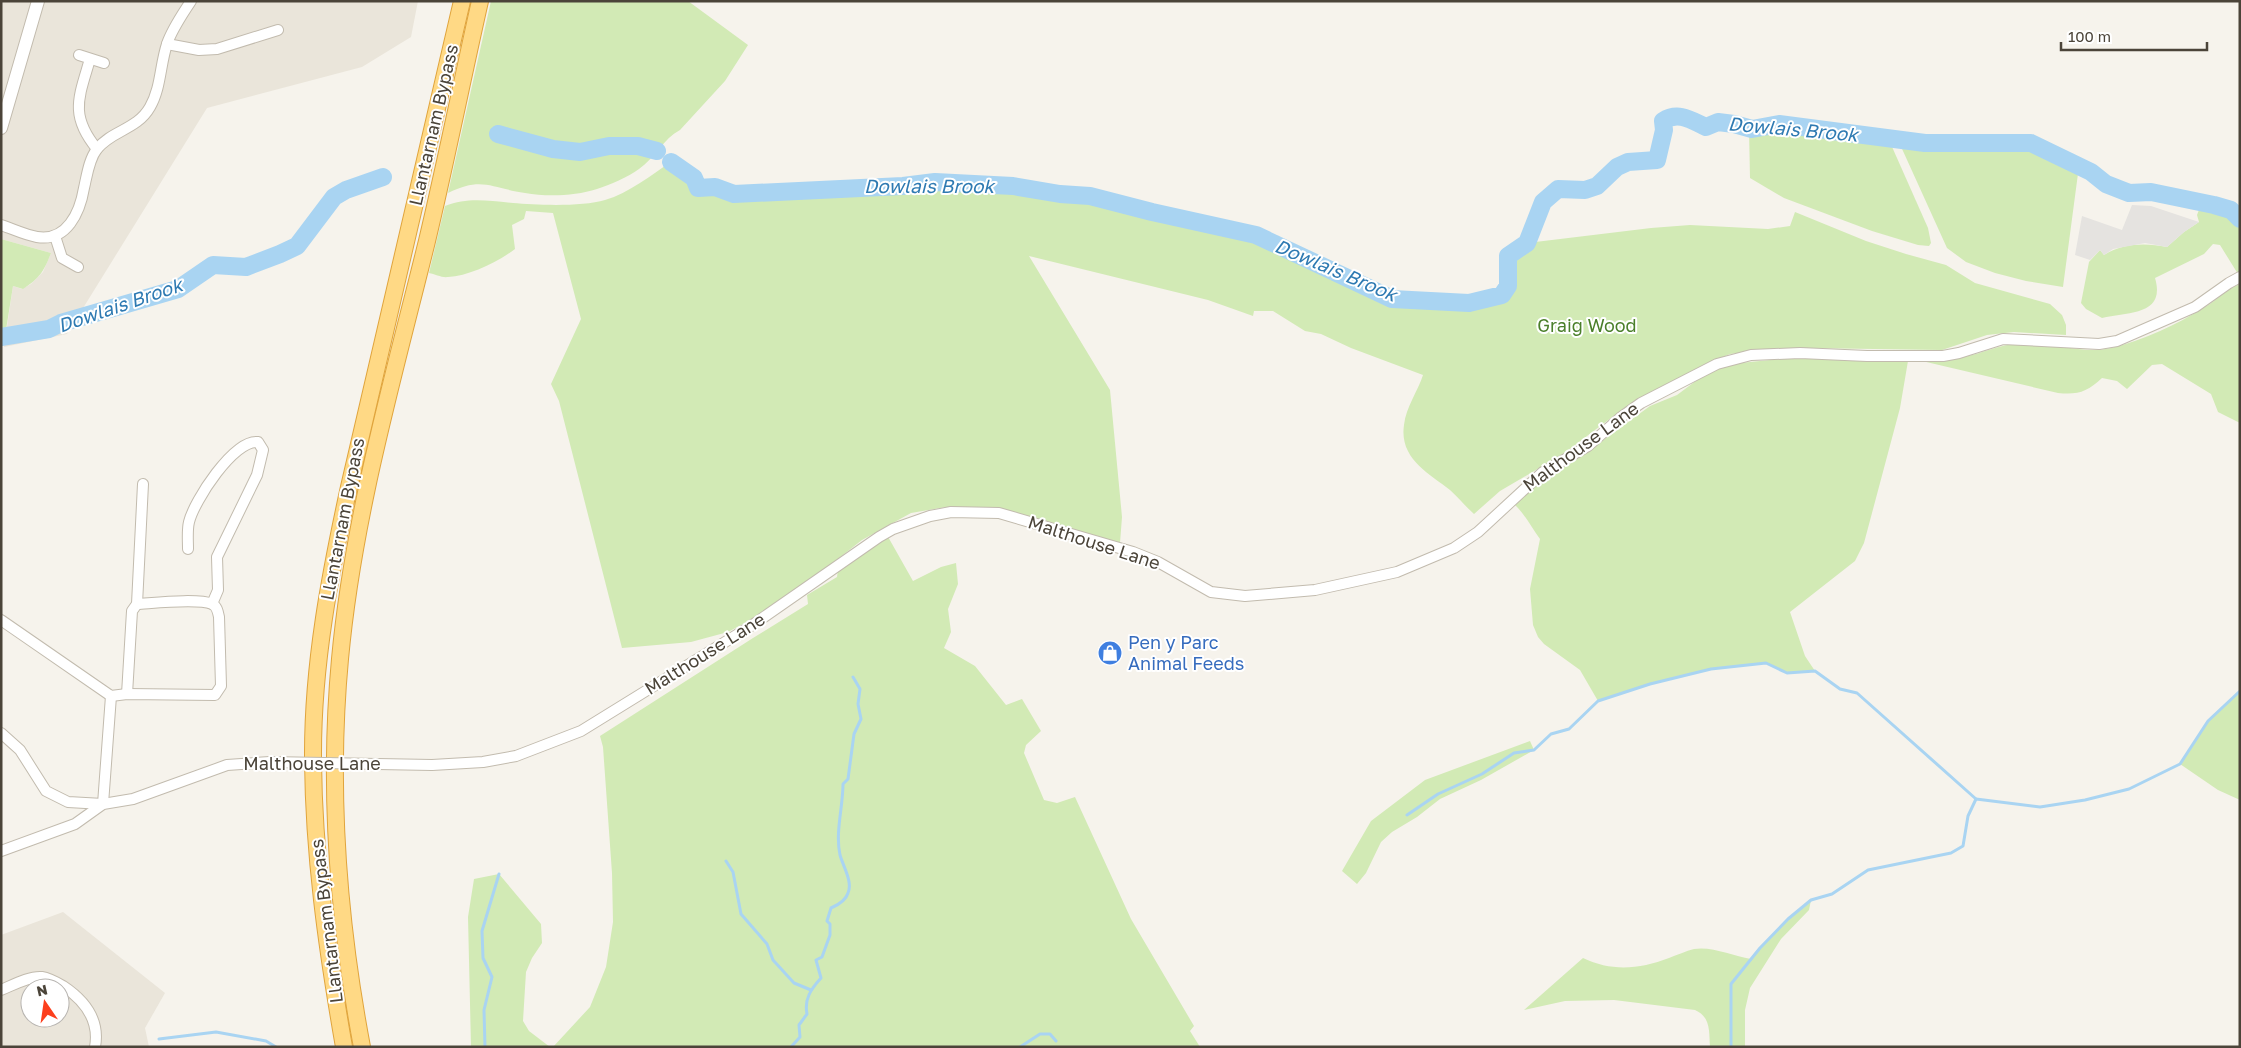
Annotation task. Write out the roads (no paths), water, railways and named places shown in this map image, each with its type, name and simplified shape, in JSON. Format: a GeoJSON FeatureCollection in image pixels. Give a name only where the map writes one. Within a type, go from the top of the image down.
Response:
{"type":"FeatureCollection","features":[{"type":"Feature","properties":{"kind":"highway","name":"Llantarnam Bypass"},"geometry":{"type":"LineString","coordinates":[[344,1047],[323,911],[315,820],[313,752],[323,628],[332,566],[352,470],[462,1]]}},
{"type":"Feature","properties":{"kind":"highway","name":"Llantarnam Bypass"},"geometry":{"type":"LineString","coordinates":[[362,1047],[346,949],[336,831],[336,739],[341,652],[352,569],[366,490],[396,359],[427,240],[480,1]]}},
{"type":"Feature","properties":{"kind":"street"},"geometry":{"type":"LineString","coordinates":[[1,128],[38,1]]}},
{"type":"Feature","properties":{"kind":"street"},"geometry":{"type":"LineString","coordinates":[[1,225],[37,237],[55,236],[65,230],[80,209],[88,170],[97,149],[141,119],[150,108],[156,95],[167,44],[191,1]]}},
{"type":"Feature","properties":{"kind":"street"},"geometry":{"type":"LineString","coordinates":[[167,44],[191,49],[212,49],[278,30]]}},
{"type":"Feature","properties":{"kind":"street"},"geometry":{"type":"LineString","coordinates":[[79,55],[104,62]]}},
{"type":"Feature","properties":{"kind":"street"},"geometry":{"type":"LineString","coordinates":[[90,59],[78,105],[79,122],[86,136],[97,149]]}},
{"type":"Feature","properties":{"kind":"street"},"geometry":{"type":"LineString","coordinates":[[55,236],[62,258],[78,267]]}},
{"type":"Feature","properties":{"kind":"street","name":"Malthouse Lane"},"geometry":{"type":"LineString","coordinates":[[1,851],[75,824],[103,804],[133,799],[227,765],[270,762],[432,765],[483,762],[516,756],[581,731],[751,626],[879,537],[893,529],[930,516],[951,512],[999,513],[1132,552],[1158,562],[1211,592],[1227,595],[1315,590],[1397,572],[1454,548],[1478,532],[1543,472],[1588,446],[1620,418],[1641,403],[1717,364],[1752,355],[1800,353],[1867,356],[1943,356],[2003,339],[2099,344],[2117,341],[2195,308],[2229,283],[2240,278]]}},
{"type":"Feature","properties":{"kind":"street"},"geometry":{"type":"LineString","coordinates":[[188,549],[189,521],[209,482],[228,460],[245,445],[252,441],[258,442],[263,450],[257,475],[217,557],[218,590],[212,604]]}},
{"type":"Feature","properties":{"kind":"street"},"geometry":{"type":"LineString","coordinates":[[127,694],[132,611],[137,604],[143,484]]}},
{"type":"Feature","properties":{"kind":"street"},"geometry":{"type":"LineString","coordinates":[[137,604],[212,604]]}},
{"type":"Feature","properties":{"kind":"street"},"geometry":{"type":"LineString","coordinates":[[1,620],[111,696],[127,694],[211,697],[218,692],[221,686],[220,617],[212,604]]}},
{"type":"Feature","properties":{"kind":"street"},"geometry":{"type":"LineString","coordinates":[[1,733],[20,750],[46,792],[68,802],[103,804],[111,696]]}},
{"type":"Feature","properties":{"kind":"street"},"geometry":{"type":"LineString","coordinates":[[1,990],[43,977],[60,984],[74,994],[89,1010],[96,1031],[95,1047]]}},
{"type":"Feature","properties":{"kind":"waterway","name":"Dowlais Brook"},"geometry":{"type":"LineString","coordinates":[[671,162],[694,178],[698,188],[715,187],[734,194],[903,186],[935,182],[1013,186],[1060,194],[1090,196],[1256,235],[1392,299],[1469,303],[1502,295],[1508,286],[1508,256],[1527,243],[1543,202],[1558,189],[1585,190],[1597,186],[1617,167],[1628,162],[1657,160],[1664,130],[1663,121],[1674,117],[1690,119],[1706,127],[1718,122],[1752,129],[1779,124],[1925,143],[2031,143],[2091,172],[2106,184],[2129,193],[2151,192],[2214,205],[2231,210],[2240,219]]}},
{"type":"Feature","properties":{"kind":"waterway","name":"Dowlais Brook"},"geometry":{"type":"LineString","coordinates":[[498,134],[553,149],[580,152],[609,146],[638,146],[657,151]]}},
{"type":"Feature","properties":{"kind":"waterway","name":"Dowlais Brook"},"geometry":{"type":"LineString","coordinates":[[1,337],[49,329],[61,323],[178,289],[213,265],[246,267],[280,254],[297,246],[334,197],[346,190],[383,177]]}},
{"type":"Feature","properties":{"kind":"waterway"},"geometry":{"type":"LineString","coordinates":[[1407,815],[1438,794],[1482,774],[1514,753],[1534,750],[1551,734],[1569,729],[1598,701],[1650,684],[1711,669],[1766,663],[1787,673],[1815,671],[1840,689],[1857,693],[1976,799]]}},
{"type":"Feature","properties":{"kind":"waterway"},"geometry":{"type":"LineString","coordinates":[[791,1047],[800,1037],[799,1025],[807,1014],[809,994],[821,978],[816,960],[822,957],[830,935],[830,924],[827,921],[831,908],[844,900],[849,889],[848,879],[840,855],[838,838],[843,784],[848,779],[854,734],[861,719],[858,704],[860,689],[853,677]]}},
{"type":"Feature","properties":{"kind":"waterway"},"geometry":{"type":"LineString","coordinates":[[1731,1047],[1731,984],[1760,948],[1788,919],[1811,900],[1832,894],[1868,870],[1951,853],[1963,846],[1968,816],[1976,799],[2040,807],[2085,800],[2129,789],[2180,764],[2208,721],[2240,691]]}},
{"type":"Feature","properties":{"kind":"waterway"},"geometry":{"type":"LineString","coordinates":[[726,861],[733,872],[741,914],[767,944],[773,960],[794,983],[811,990]]}},
{"type":"Feature","properties":{"kind":"waterway"},"geometry":{"type":"LineString","coordinates":[[485,1047],[484,1010],[492,977],[483,958],[482,931],[499,874]]}},
{"type":"Feature","properties":{"kind":"waterway"},"geometry":{"type":"LineString","coordinates":[[159,1039],[216,1032],[266,1041],[276,1047]]}},
{"type":"Feature","properties":{"kind":"waterway"},"geometry":{"type":"LineString","coordinates":[[1020,1047],[1040,1034],[1050,1034],[1056,1041]]}},
{"type":"Feature","properties":{"kind":"place","name":"Pen y Parc Animal Feeds"},"geometry":{"type":"Point","coordinates":[1110,653]}},
{"type":"Feature","properties":{"kind":"park label","name":"Graig Wood"},"geometry":{"type":"Point","coordinates":[1587,326]}}]}
